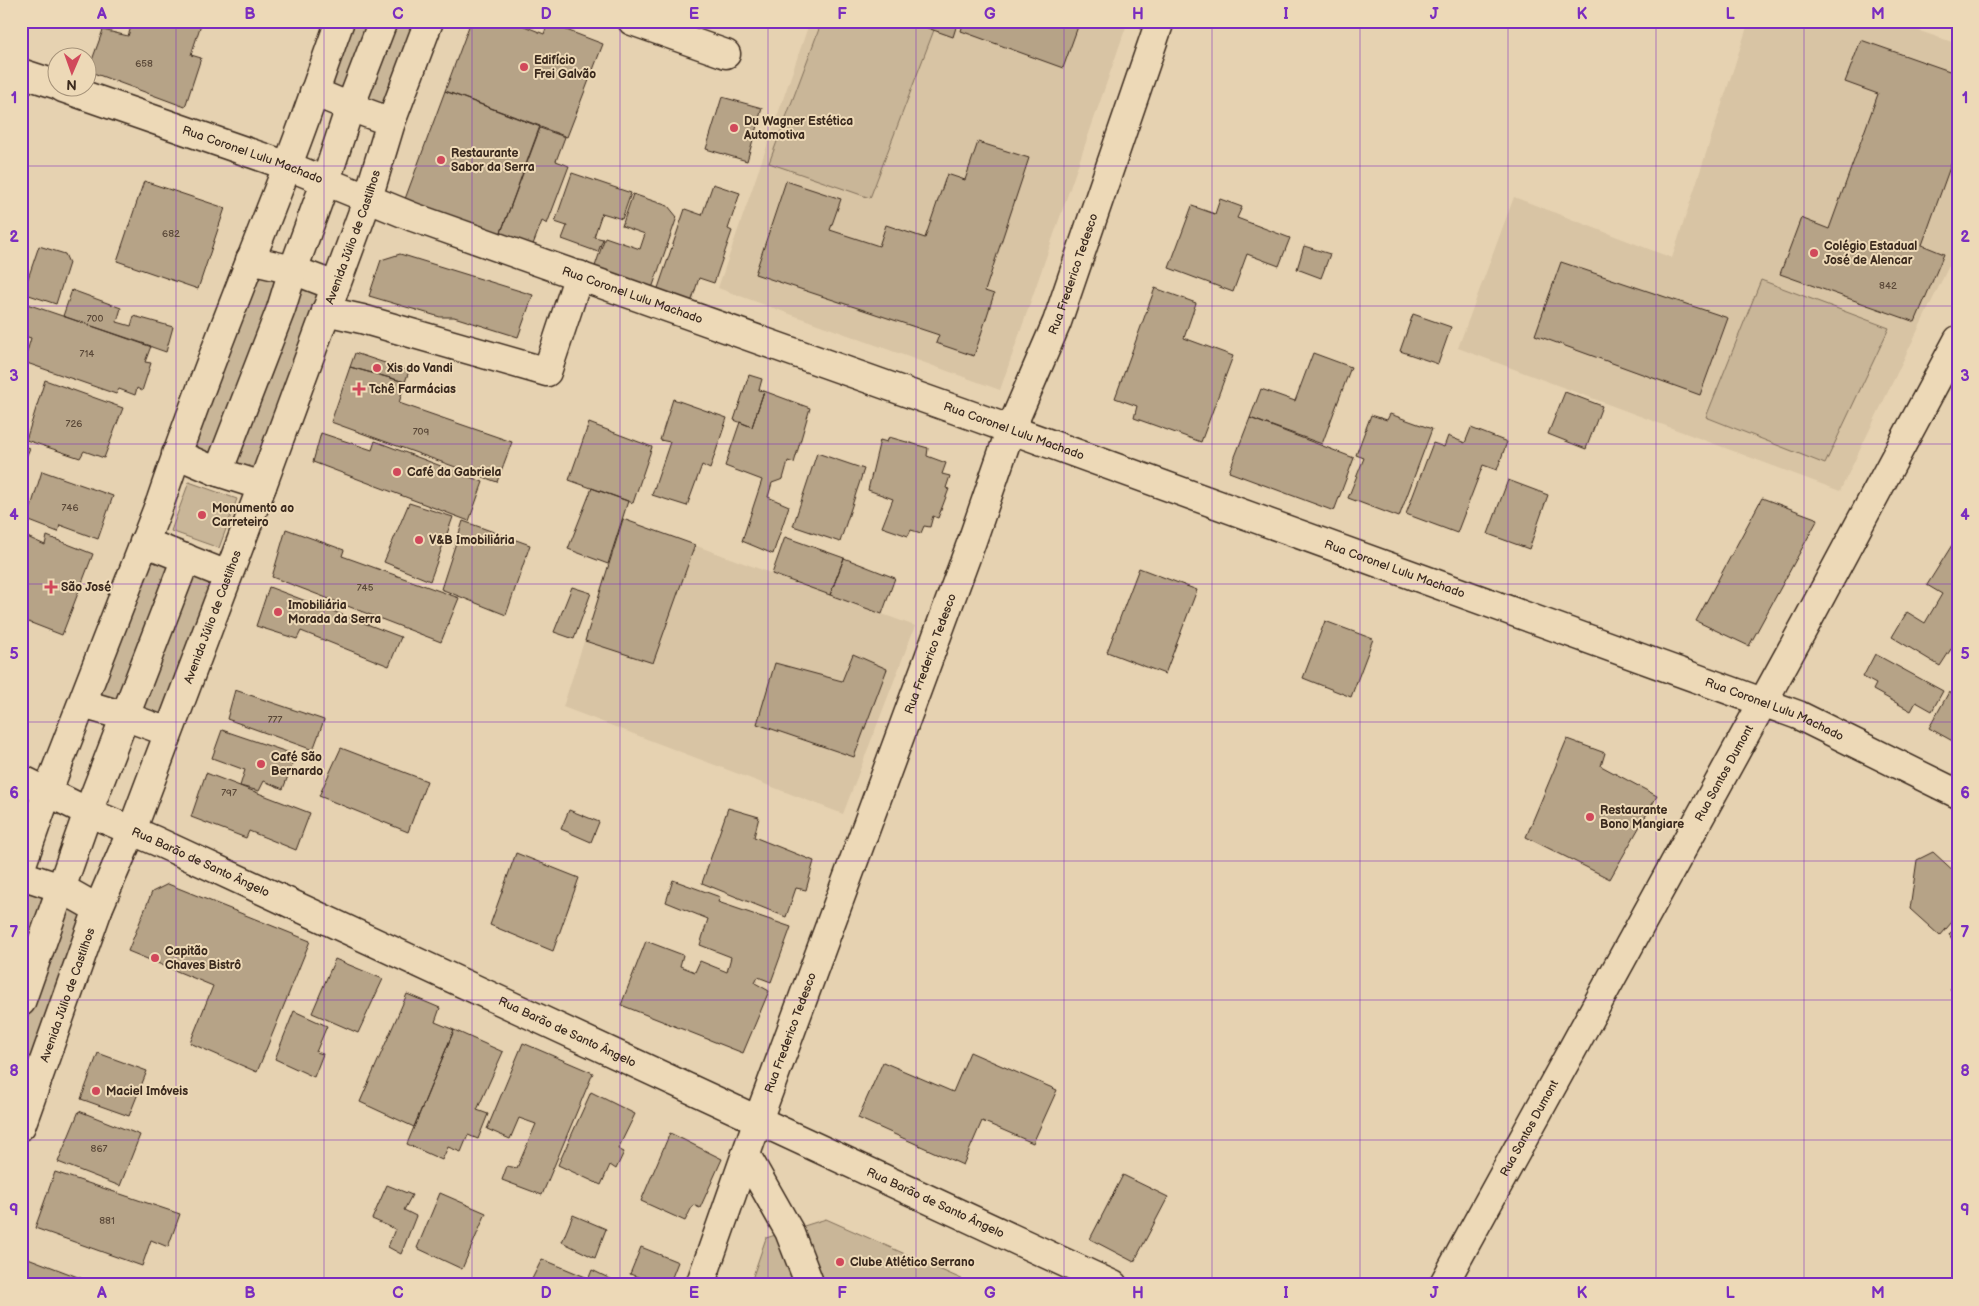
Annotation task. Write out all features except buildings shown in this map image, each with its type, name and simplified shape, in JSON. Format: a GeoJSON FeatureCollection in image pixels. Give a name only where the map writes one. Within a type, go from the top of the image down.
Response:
{"type":"FeatureCollection","features":[{"type":"Feature","properties":{"kind":"street"},"geometry":{"type":"LineString","coordinates":[[21,867],[47,793],[161,500],[176,454],[288,166],[340,21]]}},
{"type":"Feature","properties":{"kind":"street"},"geometry":{"type":"LineString","coordinates":[[218,472],[281,310],[293,270],[350,108],[383,21]]}},
{"type":"Feature","properties":{"kind":"street","name":"Avenida Júlio de Castilhos"},"geometry":{"type":"LineString","coordinates":[[21,1126],[98,909],[132,830],[262,486],[368,198],[391,122],[429,21]]}},
{"type":"Feature","properties":{"kind":"street"},"geometry":{"type":"LineString","coordinates":[[632,21],[726,54]]}},
{"type":"Feature","properties":{"kind":"street","name":"Rua Frederico Tedesco"},"geometry":{"type":"LineString","coordinates":[[700,1285],[758,1120],[1010,431],[1057,322],[1160,21]]}},
{"type":"Feature","properties":{"kind":"street"},"geometry":{"type":"LineString","coordinates":[[21,73],[48,82]]}},
{"type":"Feature","properties":{"kind":"street"},"geometry":{"type":"LineString","coordinates":[[314,92],[350,108],[391,122]]}},
{"type":"Feature","properties":{"kind":"street","name":"Rua Coronel Lulu Machado"},"geometry":{"type":"LineString","coordinates":[[92,98],[288,166],[413,217],[1798,715],[1958,794]]}},
{"type":"Feature","properties":{"kind":"street"},"geometry":{"type":"LineString","coordinates":[[250,260],[293,270],[330,298],[362,318],[547,372],[578,275]]}},
{"type":"Feature","properties":{"kind":"street","name":"Rua Santos Dumont"},"geometry":{"type":"LineString","coordinates":[[1443,1285],[1808,620],[1958,340]]}},
{"type":"Feature","properties":{"kind":"street"},"geometry":{"type":"LineString","coordinates":[[176,454],[218,472],[262,486]]}},
{"type":"Feature","properties":{"kind":"street"},"geometry":{"type":"LineString","coordinates":[[144,542],[228,575]]}},
{"type":"Feature","properties":{"kind":"street"},"geometry":{"type":"LineString","coordinates":[[21,1002],[88,812],[186,558]]}},
{"type":"Feature","properties":{"kind":"street"},"geometry":{"type":"LineString","coordinates":[[83,704],[168,732]]}},
{"type":"Feature","properties":{"kind":"street","name":"Rua Barão de Santo Ângelo"},"geometry":{"type":"LineString","coordinates":[[21,780],[1113,1285]]}},
{"type":"Feature","properties":{"kind":"street"},"geometry":{"type":"LineString","coordinates":[[21,875],[61,888],[98,909]]}},
{"type":"Feature","properties":{"kind":"street"},"geometry":{"type":"LineString","coordinates":[[746,1155],[789,1231],[810,1285]]}},
{"type":"Feature","properties":{"kind":"shaded area"},"geometry":{"type":"Polygon","coordinates":[[[340,21],[429,21],[391,122],[314,92],[340,21]]]}},
{"type":"Feature","properties":{"kind":"shaded area"},"geometry":{"type":"Polygon","coordinates":[[[810,21],[1128,21],[1000,390],[718,288],[810,21]]]}},
{"type":"Feature","properties":{"kind":"shaded area"},"geometry":{"type":"Polygon","coordinates":[[[822,21],[908,21],[934,30],[870,198],[769,163],[822,21]]]}},
{"type":"Feature","properties":{"kind":"shaded area","name":"Colégio Estadual José de Alencar"},"geometry":{"type":"Polygon","coordinates":[[[1749,21],[1890,21],[1958,44],[1958,247],[1840,491],[1458,348],[1514,197],[1672,258],[1749,21]]]}},
{"type":"Feature","properties":{"kind":"shaded area"},"geometry":{"type":"Polygon","coordinates":[[[250,260],[335,286],[262,486],[176,454],[250,260]]]}},
{"type":"Feature","properties":{"kind":"shaded area"},"geometry":{"type":"Polygon","coordinates":[[[1761,280],[1889,328],[1825,464],[1706,417],[1761,280]]]}},
{"type":"Feature","properties":{"kind":"shaded area"},"geometry":{"type":"Polygon","coordinates":[[[189,482],[237,499],[219,548],[171,531],[189,482]]]}},
{"type":"Feature","properties":{"kind":"shaded area"},"geometry":{"type":"Polygon","coordinates":[[[623,519],[915,626],[843,814],[563,707],[623,519]]]}},
{"type":"Feature","properties":{"kind":"shaded area"},"geometry":{"type":"Polygon","coordinates":[[[144,542],[227,575],[168,732],[83,704],[144,542]]]}},
{"type":"Feature","properties":{"kind":"shaded area"},"geometry":{"type":"Polygon","coordinates":[[[21,875],[98,909],[21,1126],[21,875]]]}},
{"type":"Feature","properties":{"kind":"shaded area","name":"Clube Atlético Serrano"},"geometry":{"type":"Polygon","coordinates":[[[826,1219],[975,1285],[750,1285],[766,1238],[826,1219]]]}},
{"type":"Feature","properties":{"kind":"place","name":"Edifício Frei Galvão"},"geometry":{"type":"Point","coordinates":[524,67]}},
{"type":"Feature","properties":{"kind":"place","name":"Du Wagner Estética Automotiva"},"geometry":{"type":"Point","coordinates":[734,128]}},
{"type":"Feature","properties":{"kind":"place","name":"Restaurante Sabor da Serra"},"geometry":{"type":"Point","coordinates":[441,160]}},
{"type":"Feature","properties":{"kind":"place","name":"Colégio Estadual José de Alencar"},"geometry":{"type":"Point","coordinates":[1814,253]}},
{"type":"Feature","properties":{"kind":"place","name":"Xis do Vandi"},"geometry":{"type":"Point","coordinates":[377,368]}},
{"type":"Feature","properties":{"kind":"place","name":"Tchê Farmácias"},"geometry":{"type":"Point","coordinates":[359,389]}},
{"type":"Feature","properties":{"kind":"place","name":"Café da Gabriela"},"geometry":{"type":"Point","coordinates":[397,472]}},
{"type":"Feature","properties":{"kind":"place","name":"Monumento ao Carreteiro"},"geometry":{"type":"Point","coordinates":[202,515]}},
{"type":"Feature","properties":{"kind":"place","name":"V&B Imobiliária"},"geometry":{"type":"Point","coordinates":[419,540]}},
{"type":"Feature","properties":{"kind":"place","name":"São José"},"geometry":{"type":"Point","coordinates":[51,587]}},
{"type":"Feature","properties":{"kind":"place","name":"Imobiliária Morada da Serra"},"geometry":{"type":"Point","coordinates":[278,612]}},
{"type":"Feature","properties":{"kind":"place","name":"Café São Bernardo"},"geometry":{"type":"Point","coordinates":[261,764]}},
{"type":"Feature","properties":{"kind":"place","name":"Restaurante Bono Mangiare"},"geometry":{"type":"Point","coordinates":[1590,817]}},
{"type":"Feature","properties":{"kind":"place","name":"Capitão Chaves Bistrô"},"geometry":{"type":"Point","coordinates":[155,958]}},
{"type":"Feature","properties":{"kind":"place","name":"Maciel Imóveis"},"geometry":{"type":"Point","coordinates":[96,1091]}},
{"type":"Feature","properties":{"kind":"place","name":"Clube Atlético Serrano"},"geometry":{"type":"Point","coordinates":[840,1262]}}]}
